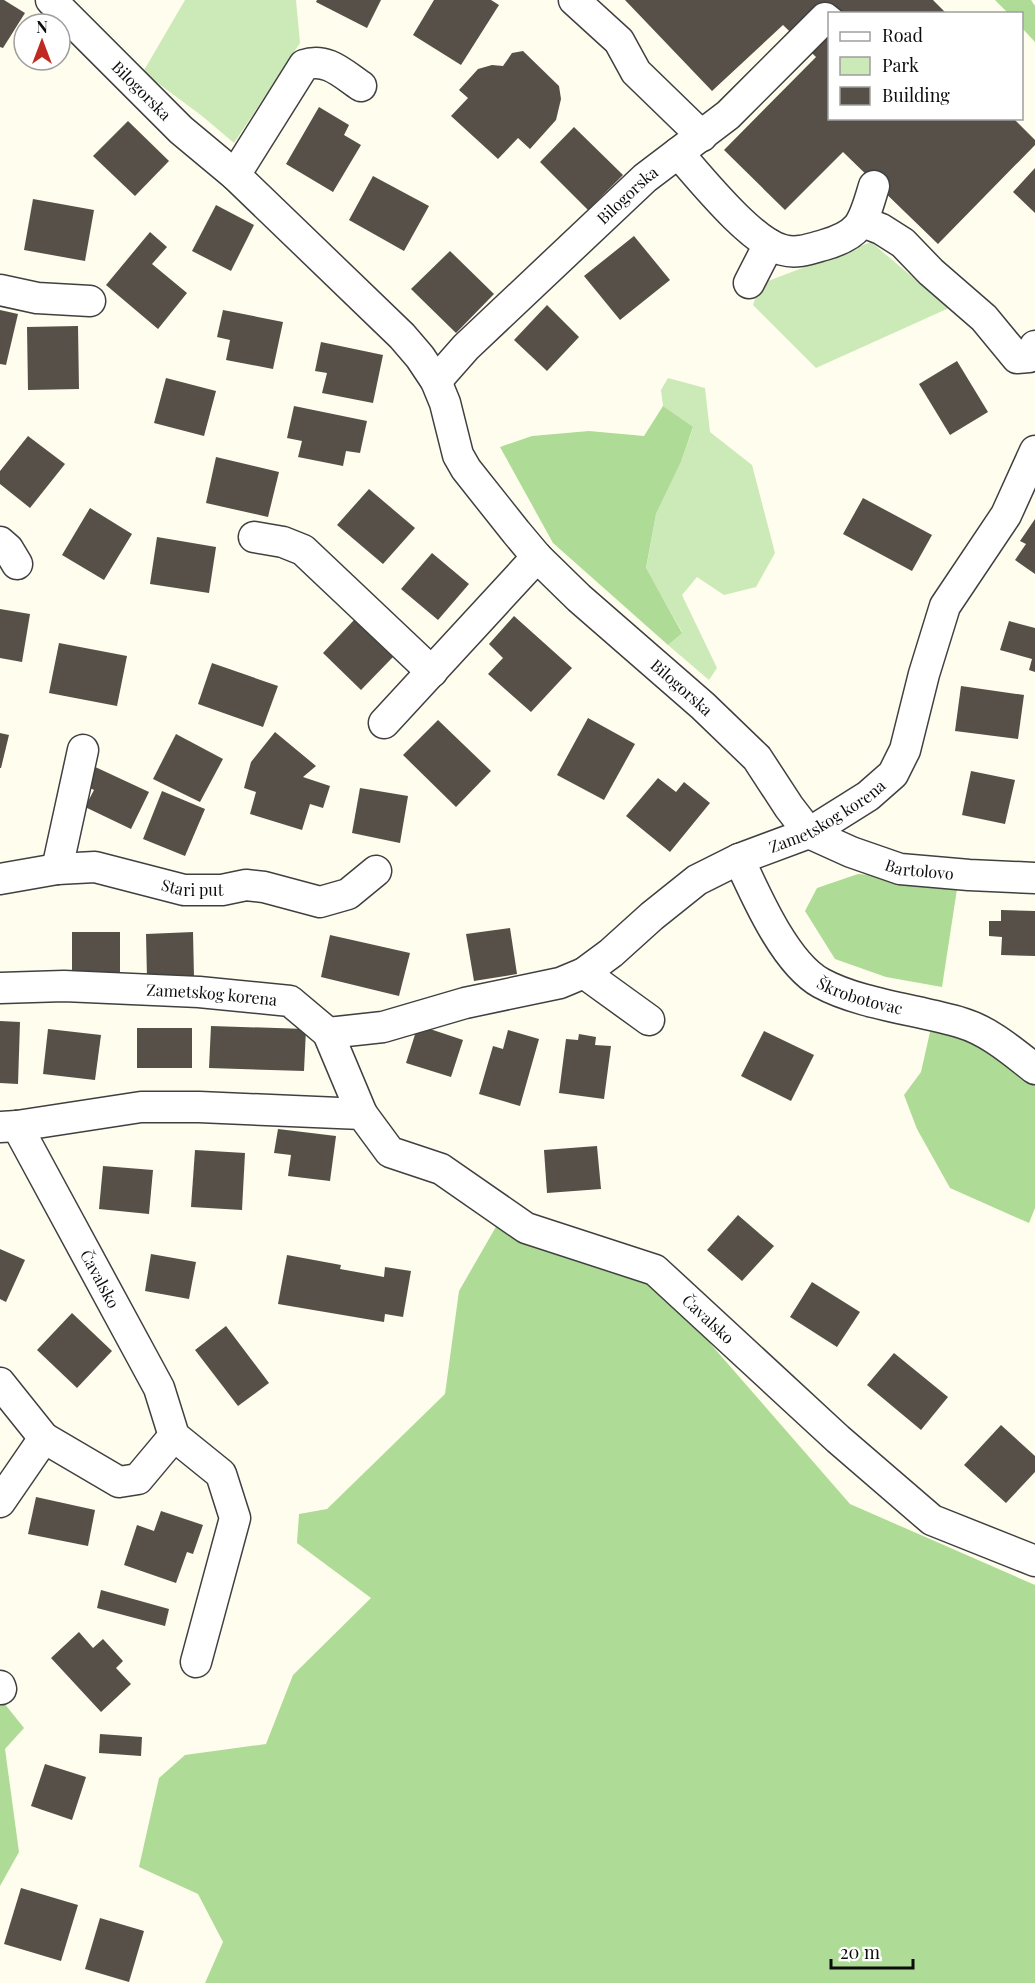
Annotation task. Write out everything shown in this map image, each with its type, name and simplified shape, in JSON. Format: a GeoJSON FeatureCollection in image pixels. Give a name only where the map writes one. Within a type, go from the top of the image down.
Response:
{"type":"FeatureCollection","features":[{"type":"Feature","properties":{"kind":"street","name":"Bilogorska"},"geometry":{"type":"LineString","coordinates":[[51,0],[181,130],[236,175],[402,336],[436,381],[458,455],[466,469],[537,557],[579,598],[703,706],[757,758],[809,833]]}},
{"type":"Feature","properties":{"kind":"street"},"geometry":{"type":"LineString","coordinates":[[574,0],[619,41],[636,72],[702,135]]}},
{"type":"Feature","properties":{"kind":"street","name":"Bilogorska"},"geometry":{"type":"LineString","coordinates":[[436,381],[466,346],[645,178],[728,115],[827,20]]}},
{"type":"Feature","properties":{"kind":"street"},"geometry":{"type":"LineString","coordinates":[[236,175],[304,65],[316,61],[329,65],[361,86]]}},
{"type":"Feature","properties":{"kind":"street"},"geometry":{"type":"LineString","coordinates":[[678,153],[758,236],[781,250],[795,252],[810,249],[848,236],[863,222],[874,186]]}},
{"type":"Feature","properties":{"kind":"street"},"geometry":{"type":"LineString","coordinates":[[863,222],[881,229],[903,243],[931,272],[984,318],[1017,358],[1029,357],[1035,346]]}},
{"type":"Feature","properties":{"kind":"street"},"geometry":{"type":"LineString","coordinates":[[749,283],[769,244]]}},
{"type":"Feature","properties":{"kind":"street"},"geometry":{"type":"LineString","coordinates":[[0,290],[37,298],[90,301]]}},
{"type":"Feature","properties":{"kind":"street","name":"Zametskog korena"},"geometry":{"type":"LineString","coordinates":[[0,988],[64,986],[199,992],[290,1001],[328,1033],[383,1027],[465,1003],[560,983],[584,973],[697,880],[739,859],[809,833],[868,796],[892,774],[905,750],[924,674],[945,606],[1006,515],[1035,451]]}},
{"type":"Feature","properties":{"kind":"street"},"geometry":{"type":"LineString","coordinates":[[254,537],[283,542],[303,550],[432,672]]}},
{"type":"Feature","properties":{"kind":"street"},"geometry":{"type":"LineString","coordinates":[[384,723],[537,557]]}},
{"type":"Feature","properties":{"kind":"street"},"geometry":{"type":"LineString","coordinates":[[57,869],[83,750]]}},
{"type":"Feature","properties":{"kind":"street","name":"Bartolovo"},"geometry":{"type":"LineString","coordinates":[[809,833],[851,852],[900,869],[1035,878]]}},
{"type":"Feature","properties":{"kind":"street","name":"Škrobotovac"},"geometry":{"type":"LineString","coordinates":[[739,859],[758,901],[791,956],[820,982],[854,996],[964,1023],[1002,1043],[1035,1069]]}},
{"type":"Feature","properties":{"kind":"street","name":"Stari put"},"geometry":{"type":"LineString","coordinates":[[0,879],[57,869],[95,867],[184,890],[222,890],[246,885],[320,902],[348,894],[376,871]]}},
{"type":"Feature","properties":{"kind":"street"},"geometry":{"type":"LineString","coordinates":[[584,973],[649,1020]]}},
{"type":"Feature","properties":{"kind":"street","name":"Čavalsko"},"geometry":{"type":"LineString","coordinates":[[328,1033],[362,1113],[390,1152],[441,1169],[526,1228],[654,1270],[838,1439],[932,1520],[1035,1561]]}},
{"type":"Feature","properties":{"kind":"street","name":"Čavalsko"},"geometry":{"type":"LineString","coordinates":[[174,1436],[159,1389],[9,1127],[141,1107],[362,1113]]}},
{"type":"Feature","properties":{"kind":"street"},"geometry":{"type":"LineString","coordinates":[[0,1383],[44,1438],[119,1482],[138,1479],[174,1436],[221,1474],[235,1518],[196,1662]]}},
{"type":"Feature","properties":{"kind":"street"},"geometry":{"type":"LineString","coordinates":[[0,1502],[44,1438]]}},
{"type":"Feature","properties":{"kind":"green space"},"geometry":{"type":"Polygon","coordinates":[[[185,0],[296,0],[300,43],[234,143],[143,72],[185,0]]]}},
{"type":"Feature","properties":{"kind":"green space"},"geometry":{"type":"Polygon","coordinates":[[[995,0],[1031,0],[1035,6],[1035,42],[1023,29],[1023,12],[1007,12],[995,0]]]}},
{"type":"Feature","properties":{"kind":"green space"},"geometry":{"type":"Polygon","coordinates":[[[871,242],[949,308],[816,368],[753,305],[760,284],[871,242]]]}},
{"type":"Feature","properties":{"kind":"green space"},"geometry":{"type":"Polygon","coordinates":[[[668,378],[705,388],[710,432],[752,465],[775,553],[756,587],[724,595],[697,577],[682,595],[717,668],[709,680],[668,645],[682,632],[646,569],[656,514],[681,462],[693,428],[663,406],[661,390],[668,378]]]}},
{"type":"Feature","properties":{"kind":"green space"},"geometry":{"type":"Polygon","coordinates":[[[663,406],[693,427],[681,462],[656,514],[646,568],[682,633],[668,645],[553,543],[500,447],[532,436],[589,431],[644,436],[663,406]]]}},
{"type":"Feature","properties":{"kind":"green space"},"geometry":{"type":"Polygon","coordinates":[[[858,874],[902,878],[957,889],[942,987],[886,977],[835,959],[805,911],[817,888],[858,874]]]}},
{"type":"Feature","properties":{"kind":"green space"},"geometry":{"type":"Polygon","coordinates":[[[946,1030],[989,1049],[1035,1077],[1035,1208],[1029,1223],[950,1188],[917,1129],[904,1095],[921,1072],[930,1032],[946,1030]]]}},
{"type":"Feature","properties":{"kind":"green space"},"geometry":{"type":"Polygon","coordinates":[[[497,1225],[654,1279],[850,1504],[1035,1585],[1035,1983],[205,1983],[223,1942],[198,1894],[139,1867],[159,1778],[185,1755],[266,1744],[293,1675],[371,1598],[297,1543],[299,1514],[327,1509],[445,1394],[459,1291],[497,1225]]]}},
{"type":"Feature","properties":{"kind":"green space"},"geometry":{"type":"Polygon","coordinates":[[[0,1698],[24,1728],[5,1749],[19,1852],[0,1886],[0,1698]]]}},
{"type":"Feature","properties":{"kind":"building"},"geometry":{"type":"Polygon","coordinates":[[[0,0],[4,0],[23,12],[12,12],[12,34],[3,48],[0,47],[0,0]]]}},
{"type":"Feature","properties":{"kind":"building"},"geometry":{"type":"Polygon","coordinates":[[[317,0],[381,0],[367,28],[316,2],[317,0]]]}},
{"type":"Feature","properties":{"kind":"building"},"geometry":{"type":"Polygon","coordinates":[[[434,0],[491,0],[499,5],[461,65],[413,35],[434,0]]]}},
{"type":"Feature","properties":{"kind":"building"},"geometry":{"type":"Polygon","coordinates":[[[625,0],[933,0],[945,12],[828,12],[828,120],[1015,120],[1035,140],[1035,145],[938,244],[843,152],[785,210],[724,150],[816,57],[783,25],[712,91],[625,0]]]}},
{"type":"Feature","properties":{"kind":"building"},"geometry":{"type":"Polygon","coordinates":[[[523,51],[559,86],[561,99],[556,120],[530,149],[518,138],[498,159],[451,116],[468,98],[459,90],[478,69],[492,65],[503,66],[512,53],[523,51]]]}},
{"type":"Feature","properties":{"kind":"building"},"geometry":{"type":"Polygon","coordinates":[[[319,107],[349,125],[344,135],[361,145],[333,192],[286,164],[319,107]]]}},
{"type":"Feature","properties":{"kind":"building"},"geometry":{"type":"Polygon","coordinates":[[[128,121],[169,161],[135,196],[93,156],[128,121]]]}},
{"type":"Feature","properties":{"kind":"building"},"geometry":{"type":"Polygon","coordinates":[[[574,127],[623,175],[588,210],[540,162],[574,127]]]}},
{"type":"Feature","properties":{"kind":"building"},"geometry":{"type":"Polygon","coordinates":[[[1035,168],[1035,213],[1013,192],[1035,168]]]}},
{"type":"Feature","properties":{"kind":"building"},"geometry":{"type":"Polygon","coordinates":[[[373,176],[429,206],[404,251],[349,220],[373,176]]]}},
{"type":"Feature","properties":{"kind":"building"},"geometry":{"type":"Polygon","coordinates":[[[33,199],[94,210],[85,261],[24,250],[33,199]]]}},
{"type":"Feature","properties":{"kind":"building"},"geometry":{"type":"Polygon","coordinates":[[[216,205],[254,225],[231,271],[192,251],[216,205]]]}},
{"type":"Feature","properties":{"kind":"building"},"geometry":{"type":"Polygon","coordinates":[[[150,232],[167,247],[152,264],[187,293],[158,329],[106,285],[150,232]]]}},
{"type":"Feature","properties":{"kind":"building"},"geometry":{"type":"Polygon","coordinates":[[[634,236],[670,280],[620,320],[584,276],[634,236]]]}},
{"type":"Feature","properties":{"kind":"building"},"geometry":{"type":"Polygon","coordinates":[[[450,251],[494,294],[456,333],[411,289],[450,251]]]}},
{"type":"Feature","properties":{"kind":"building"},"geometry":{"type":"Polygon","coordinates":[[[547,305],[579,337],[547,371],[514,340],[547,305]]]}},
{"type":"Feature","properties":{"kind":"building"},"geometry":{"type":"Polygon","coordinates":[[[0,310],[18,314],[6,365],[0,364],[0,310]]]}},
{"type":"Feature","properties":{"kind":"building"},"geometry":{"type":"Polygon","coordinates":[[[223,310],[283,322],[273,369],[226,360],[230,340],[217,337],[223,310]]]}},
{"type":"Feature","properties":{"kind":"building"},"geometry":{"type":"Polygon","coordinates":[[[78,326],[79,389],[28,390],[27,327],[78,326]]]}},
{"type":"Feature","properties":{"kind":"building"},"geometry":{"type":"Polygon","coordinates":[[[321,342],[383,355],[373,403],[322,393],[327,373],[315,371],[321,342]]]}},
{"type":"Feature","properties":{"kind":"building"},"geometry":{"type":"Polygon","coordinates":[[[957,361],[988,412],[950,435],[919,384],[957,361]]]}},
{"type":"Feature","properties":{"kind":"building"},"geometry":{"type":"Polygon","coordinates":[[[166,378],[216,391],[204,436],[154,423],[166,378]]]}},
{"type":"Feature","properties":{"kind":"building"},"geometry":{"type":"Polygon","coordinates":[[[294,406],[367,421],[360,453],[346,451],[343,466],[298,457],[302,441],[287,438],[294,406]]]}},
{"type":"Feature","properties":{"kind":"building"},"geometry":{"type":"Polygon","coordinates":[[[28,436],[65,464],[30,508],[0,484],[0,471],[28,436]]]}},
{"type":"Feature","properties":{"kind":"building"},"geometry":{"type":"Polygon","coordinates":[[[216,457],[279,472],[268,517],[206,503],[216,457]]]}},
{"type":"Feature","properties":{"kind":"building"},"geometry":{"type":"Polygon","coordinates":[[[369,489],[415,528],[383,564],[337,525],[369,489]]]}},
{"type":"Feature","properties":{"kind":"building"},"geometry":{"type":"Polygon","coordinates":[[[863,498],[932,535],[912,571],[843,534],[863,498]]]}},
{"type":"Feature","properties":{"kind":"building"},"geometry":{"type":"Polygon","coordinates":[[[90,508],[132,534],[104,580],[62,555],[90,508]]]}},
{"type":"Feature","properties":{"kind":"building"},"geometry":{"type":"Polygon","coordinates":[[[1035,519],[1035,574],[1015,560],[1026,544],[1020,541],[1035,519]]]}},
{"type":"Feature","properties":{"kind":"building"},"geometry":{"type":"Polygon","coordinates":[[[157,537],[216,547],[209,593],[150,584],[157,537]]]}},
{"type":"Feature","properties":{"kind":"building"},"geometry":{"type":"Polygon","coordinates":[[[432,553],[469,584],[438,620],[401,589],[432,553]]]}},
{"type":"Feature","properties":{"kind":"building"},"geometry":{"type":"Polygon","coordinates":[[[0,609],[30,614],[22,662],[0,658],[0,609]]]}},
{"type":"Feature","properties":{"kind":"building"},"geometry":{"type":"Polygon","coordinates":[[[514,616],[572,668],[531,712],[488,674],[503,658],[489,644],[514,616]]]}},
{"type":"Feature","properties":{"kind":"building"},"geometry":{"type":"Polygon","coordinates":[[[354,620],[393,657],[361,690],[323,653],[354,620]]]}},
{"type":"Feature","properties":{"kind":"building"},"geometry":{"type":"Polygon","coordinates":[[[1009,621],[1035,628],[1035,672],[1029,670],[1032,659],[1000,650],[1009,621]]]}},
{"type":"Feature","properties":{"kind":"building"},"geometry":{"type":"Polygon","coordinates":[[[59,643],[127,656],[117,706],[49,693],[59,643]]]}},
{"type":"Feature","properties":{"kind":"building"},"geometry":{"type":"Polygon","coordinates":[[[212,663],[278,686],[263,727],[198,704],[212,663]]]}},
{"type":"Feature","properties":{"kind":"building"},"geometry":{"type":"Polygon","coordinates":[[[961,686],[1024,695],[1018,739],[955,731],[961,686]]]}},
{"type":"Feature","properties":{"kind":"building"},"geometry":{"type":"Polygon","coordinates":[[[588,718],[635,744],[604,800],[557,775],[588,718]]]}},
{"type":"Feature","properties":{"kind":"building"},"geometry":{"type":"Polygon","coordinates":[[[438,720],[491,771],[456,807],[403,755],[438,720]]]}},
{"type":"Feature","properties":{"kind":"building"},"geometry":{"type":"Polygon","coordinates":[[[275,732],[316,766],[303,777],[330,786],[323,808],[310,804],[302,830],[250,814],[256,792],[244,788],[251,762],[275,732]]]}},
{"type":"Feature","properties":{"kind":"building"},"geometry":{"type":"Polygon","coordinates":[[[0,733],[9,735],[1,768],[0,768],[0,733]]]}},
{"type":"Feature","properties":{"kind":"building"},"geometry":{"type":"Polygon","coordinates":[[[176,734],[223,759],[200,802],[153,779],[176,734]]]}},
{"type":"Feature","properties":{"kind":"building"},"geometry":{"type":"Polygon","coordinates":[[[91,765],[149,792],[131,829],[85,807],[94,790],[82,784],[91,765]]]}},
{"type":"Feature","properties":{"kind":"building"},"geometry":{"type":"Polygon","coordinates":[[[971,771],[1015,780],[1005,824],[962,815],[971,771]]]}},
{"type":"Feature","properties":{"kind":"building"},"geometry":{"type":"Polygon","coordinates":[[[658,778],[676,792],[684,782],[710,803],[670,852],[626,816],[658,778]]]}},
{"type":"Feature","properties":{"kind":"building"},"geometry":{"type":"Polygon","coordinates":[[[360,788],[408,796],[400,843],[352,833],[360,788]]]}},
{"type":"Feature","properties":{"kind":"building"},"geometry":{"type":"Polygon","coordinates":[[[162,791],[205,809],[185,856],[143,839],[162,791]]]}},
{"type":"Feature","properties":{"kind":"building"},"geometry":{"type":"Polygon","coordinates":[[[1001,910],[1035,911],[1035,956],[1001,955],[1002,937],[989,936],[989,921],[1001,921],[1001,910]]]}},
{"type":"Feature","properties":{"kind":"building"},"geometry":{"type":"Polygon","coordinates":[[[510,928],[517,974],[474,981],[466,934],[510,928]]]}},
{"type":"Feature","properties":{"kind":"building"},"geometry":{"type":"Polygon","coordinates":[[[72,932],[120,932],[120,974],[72,974],[72,932]]]}},
{"type":"Feature","properties":{"kind":"building"},"geometry":{"type":"Polygon","coordinates":[[[193,932],[194,977],[147,978],[146,934],[193,932]]]}},
{"type":"Feature","properties":{"kind":"building"},"geometry":{"type":"Polygon","coordinates":[[[330,935],[410,953],[399,996],[321,977],[330,935]]]}},
{"type":"Feature","properties":{"kind":"building"},"geometry":{"type":"Polygon","coordinates":[[[0,1021],[20,1022],[18,1084],[0,1083],[0,1021]]]}},
{"type":"Feature","properties":{"kind":"building"},"geometry":{"type":"Polygon","coordinates":[[[418,1025],[463,1040],[451,1077],[406,1063],[418,1025]]]}},
{"type":"Feature","properties":{"kind":"building"},"geometry":{"type":"Polygon","coordinates":[[[211,1026],[306,1029],[304,1071],[209,1068],[211,1026]]]}},
{"type":"Feature","properties":{"kind":"building"},"geometry":{"type":"Polygon","coordinates":[[[137,1028],[192,1028],[192,1068],[137,1068],[137,1028]]]}},
{"type":"Feature","properties":{"kind":"building"},"geometry":{"type":"Polygon","coordinates":[[[48,1029],[101,1035],[95,1080],[43,1074],[48,1029]]]}},
{"type":"Feature","properties":{"kind":"building"},"geometry":{"type":"Polygon","coordinates":[[[508,1030],[539,1039],[520,1106],[479,1094],[493,1046],[503,1049],[508,1030]]]}},
{"type":"Feature","properties":{"kind":"building"},"geometry":{"type":"Polygon","coordinates":[[[764,1031],[814,1055],[791,1101],[741,1076],[764,1031]]]}},
{"type":"Feature","properties":{"kind":"building"},"geometry":{"type":"Polygon","coordinates":[[[579,1034],[596,1037],[595,1045],[611,1046],[604,1099],[559,1093],[566,1039],[578,1040],[579,1034]]]}},
{"type":"Feature","properties":{"kind":"building"},"geometry":{"type":"Polygon","coordinates":[[[278,1129],[336,1136],[330,1181],[288,1176],[291,1155],[274,1153],[278,1129]]]}},
{"type":"Feature","properties":{"kind":"building"},"geometry":{"type":"Polygon","coordinates":[[[597,1146],[601,1189],[547,1193],[544,1150],[597,1146]]]}},
{"type":"Feature","properties":{"kind":"building"},"geometry":{"type":"Polygon","coordinates":[[[195,1150],[245,1153],[242,1210],[191,1207],[195,1150]]]}},
{"type":"Feature","properties":{"kind":"building"},"geometry":{"type":"Polygon","coordinates":[[[103,1166],[153,1170],[149,1214],[99,1209],[103,1166]]]}},
{"type":"Feature","properties":{"kind":"building"},"geometry":{"type":"Polygon","coordinates":[[[738,1215],[774,1246],[742,1281],[707,1250],[738,1215]]]}},
{"type":"Feature","properties":{"kind":"building"},"geometry":{"type":"Polygon","coordinates":[[[0,1249],[25,1260],[6,1302],[0,1299],[0,1249]]]}},
{"type":"Feature","properties":{"kind":"building"},"geometry":{"type":"Polygon","coordinates":[[[151,1254],[196,1262],[189,1299],[145,1291],[151,1254]]]}},
{"type":"Feature","properties":{"kind":"building"},"geometry":{"type":"Polygon","coordinates":[[[287,1255],[341,1265],[340,1269],[384,1277],[385,1267],[411,1271],[403,1317],[385,1314],[384,1322],[278,1304],[287,1255]]]}},
{"type":"Feature","properties":{"kind":"building"},"geometry":{"type":"Polygon","coordinates":[[[812,1282],[860,1312],[837,1347],[790,1317],[812,1282]]]}},
{"type":"Feature","properties":{"kind":"building"},"geometry":{"type":"Polygon","coordinates":[[[72,1313],[112,1351],[77,1388],[37,1350],[72,1313]]]}},
{"type":"Feature","properties":{"kind":"building"},"geometry":{"type":"Polygon","coordinates":[[[226,1326],[269,1383],[238,1406],[195,1350],[226,1326]]]}},
{"type":"Feature","properties":{"kind":"building"},"geometry":{"type":"Polygon","coordinates":[[[894,1353],[948,1397],[921,1430],[867,1385],[894,1353]]]}},
{"type":"Feature","properties":{"kind":"building"},"geometry":{"type":"Polygon","coordinates":[[[1001,1425],[1035,1456],[1035,1472],[1006,1503],[964,1465],[1001,1425]]]}},
{"type":"Feature","properties":{"kind":"building"},"geometry":{"type":"Polygon","coordinates":[[[36,1497],[95,1510],[88,1546],[28,1534],[36,1497]]]}},
{"type":"Feature","properties":{"kind":"building"},"geometry":{"type":"Polygon","coordinates":[[[161,1511],[203,1525],[193,1554],[187,1552],[176,1583],[124,1565],[137,1525],[154,1531],[161,1511]]]}},
{"type":"Feature","properties":{"kind":"building"},"geometry":{"type":"Polygon","coordinates":[[[101,1590],[169,1609],[165,1626],[97,1608],[101,1590]]]}},
{"type":"Feature","properties":{"kind":"building"},"geometry":{"type":"Polygon","coordinates":[[[79,1632],[93,1648],[103,1639],[123,1661],[116,1668],[131,1684],[101,1712],[51,1658],[79,1632]]]}},
{"type":"Feature","properties":{"kind":"building"},"geometry":{"type":"Polygon","coordinates":[[[100,1734],[142,1737],[141,1756],[99,1753],[100,1734]]]}},
{"type":"Feature","properties":{"kind":"building"},"geometry":{"type":"Polygon","coordinates":[[[45,1764],[86,1777],[72,1820],[31,1806],[45,1764]]]}},
{"type":"Feature","properties":{"kind":"building"},"geometry":{"type":"Polygon","coordinates":[[[21,1888],[78,1905],[61,1961],[4,1944],[21,1888]]]}},
{"type":"Feature","properties":{"kind":"building"},"geometry":{"type":"Polygon","coordinates":[[[100,1918],[144,1931],[129,1982],[85,1969],[100,1918]]]}}]}
